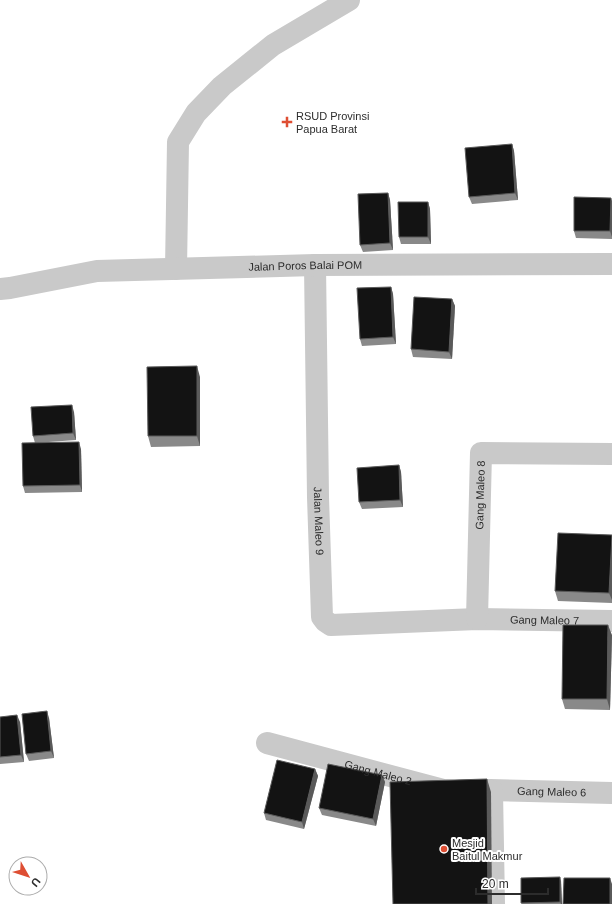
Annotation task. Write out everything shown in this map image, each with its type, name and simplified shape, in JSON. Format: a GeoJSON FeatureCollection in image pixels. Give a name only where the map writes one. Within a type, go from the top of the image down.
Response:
{"type":"FeatureCollection","features":[{"type":"Feature","properties":{"kind":"street"},"geometry":{"type":"LineString","coordinates":[[176,269],[178,142],[196,113],[222,86],[273,45],[349,0]]}},
{"type":"Feature","properties":{"kind":"street","name":"Jalan Poros Balai POM"},"geometry":{"type":"LineString","coordinates":[[0,289],[97,271],[315,265],[612,264]]}},
{"type":"Feature","properties":{"kind":"street","name":"Jalan Maleo 9"},"geometry":{"type":"LineString","coordinates":[[315,265],[318,497],[322,617],[331,625],[477,619]]}},
{"type":"Feature","properties":{"kind":"street","name":"Gang Maleo 8"},"geometry":{"type":"LineString","coordinates":[[477,619],[481,453],[612,454]]}},
{"type":"Feature","properties":{"kind":"street","name":"Gang Maleo 7"},"geometry":{"type":"LineString","coordinates":[[477,619],[612,621]]}},
{"type":"Feature","properties":{"kind":"street","name":"Gang Maleo 2"},"geometry":{"type":"LineString","coordinates":[[267,743],[443,790],[492,791]]}},
{"type":"Feature","properties":{"kind":"street"},"geometry":{"type":"LineString","coordinates":[[492,791],[494,904]]}},
{"type":"Feature","properties":{"kind":"street","name":"Gang Maleo 6"},"geometry":{"type":"LineString","coordinates":[[492,791],[612,793]]}},
{"type":"Feature","properties":{"kind":"building"},"geometry":{"type":"Polygon","coordinates":[[[512,144],[515,193],[469,197],[465,148],[512,144]]]}},
{"type":"Feature","properties":{"kind":"building"},"geometry":{"type":"Polygon","coordinates":[[[388,193],[390,243],[360,245],[358,194],[388,193]]]}},
{"type":"Feature","properties":{"kind":"building"},"geometry":{"type":"Polygon","coordinates":[[[574,197],[611,198],[610,231],[574,231],[574,197]]]}},
{"type":"Feature","properties":{"kind":"building"},"geometry":{"type":"Polygon","coordinates":[[[398,202],[428,202],[428,237],[399,237],[398,202]]]}},
{"type":"Feature","properties":{"kind":"building"},"geometry":{"type":"Polygon","coordinates":[[[391,287],[393,337],[360,339],[357,288],[391,287]]]}},
{"type":"Feature","properties":{"kind":"building"},"geometry":{"type":"Polygon","coordinates":[[[414,297],[452,299],[449,352],[411,349],[414,297]]]}},
{"type":"Feature","properties":{"kind":"building"},"geometry":{"type":"Polygon","coordinates":[[[197,366],[197,436],[148,436],[147,367],[197,366]]]}},
{"type":"Feature","properties":{"kind":"building"},"geometry":{"type":"Polygon","coordinates":[[[72,405],[73,433],[33,436],[31,407],[72,405]]]}},
{"type":"Feature","properties":{"kind":"building"},"geometry":{"type":"Polygon","coordinates":[[[79,442],[80,485],[23,486],[22,443],[79,442]]]}},
{"type":"Feature","properties":{"kind":"building"},"geometry":{"type":"Polygon","coordinates":[[[399,465],[400,500],[359,502],[357,468],[399,465]]]}},
{"type":"Feature","properties":{"kind":"building"},"geometry":{"type":"Polygon","coordinates":[[[558,533],[612,535],[609,593],[555,591],[558,533]]]}},
{"type":"Feature","properties":{"kind":"building"},"geometry":{"type":"Polygon","coordinates":[[[563,625],[608,625],[607,699],[562,699],[563,625]]]}},
{"type":"Feature","properties":{"kind":"building"},"geometry":{"type":"Polygon","coordinates":[[[47,711],[51,751],[26,754],[22,714],[47,711]]]}},
{"type":"Feature","properties":{"kind":"building"},"geometry":{"type":"Polygon","coordinates":[[[17,715],[21,755],[0,757],[0,717],[17,715]]]}},
{"type":"Feature","properties":{"kind":"building"},"geometry":{"type":"Polygon","coordinates":[[[277,760],[315,769],[302,822],[264,813],[277,760]]]}},
{"type":"Feature","properties":{"kind":"building"},"geometry":{"type":"Polygon","coordinates":[[[328,764],[382,775],[373,819],[319,808],[328,764]]]}},
{"type":"Feature","properties":{"kind":"building","name":"Mesjid Baitul Makmur"},"geometry":{"type":"Polygon","coordinates":[[[487,779],[488,904],[393,904],[390,782],[487,779]]]}},
{"type":"Feature","properties":{"kind":"building"},"geometry":{"type":"Polygon","coordinates":[[[560,877],[560,902],[521,903],[521,878],[560,877]]]}},
{"type":"Feature","properties":{"kind":"building"},"geometry":{"type":"Polygon","coordinates":[[[564,878],[610,878],[610,904],[563,904],[564,878]]]}},
{"type":"Feature","properties":{"kind":"place","name":"RSUD Provinsi Papua Barat"},"geometry":{"type":"Point","coordinates":[287,122]}},
{"type":"Feature","properties":{"kind":"place","name":"Mesjid Baitul Makmur"},"geometry":{"type":"Point","coordinates":[444,849]}}]}
